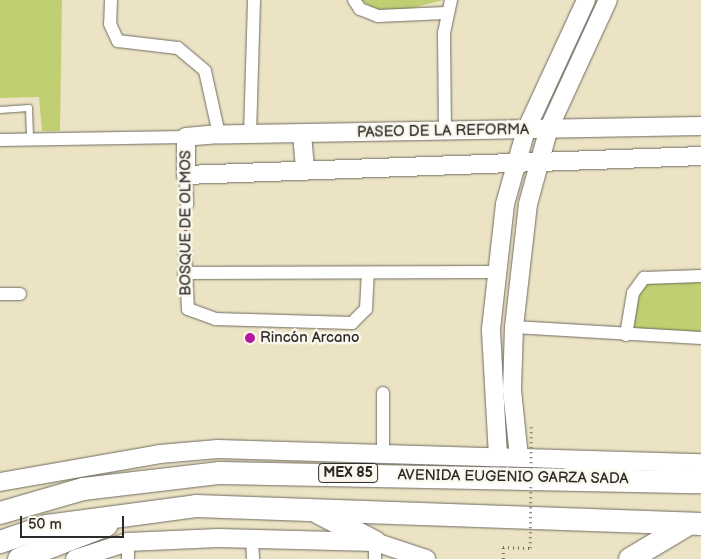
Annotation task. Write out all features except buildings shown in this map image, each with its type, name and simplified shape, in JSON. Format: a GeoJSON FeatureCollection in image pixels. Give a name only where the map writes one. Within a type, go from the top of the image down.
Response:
{"type":"FeatureCollection","features":[{"type":"Feature","properties":{"kind":"highway"},"geometry":{"type":"LineString","coordinates":[[520,467],[621,463]]}},
{"type":"Feature","properties":{"kind":"highway","name":"AVENIDA EUGENIO GARZA SADA"},"geometry":{"type":"LineString","coordinates":[[0,514],[84,489],[178,475],[520,467],[701,482]]}},
{"type":"Feature","properties":{"kind":"highway"},"geometry":{"type":"LineString","coordinates":[[0,542],[47,526],[118,520],[196,506],[695,524]]}},
{"type":"Feature","properties":{"kind":"highway"},"geometry":{"type":"LineString","coordinates":[[311,509],[375,550]]}},
{"type":"Feature","properties":{"kind":"highway"},"geometry":{"type":"LineString","coordinates":[[20,559],[118,520]]}},
{"type":"Feature","properties":{"kind":"highway"},"geometry":{"type":"LineString","coordinates":[[630,559],[695,524]]}},
{"type":"Feature","properties":{"kind":"street"},"geometry":{"type":"LineString","coordinates":[[111,0],[110,24],[118,41],[178,48],[205,71],[219,134]]}},
{"type":"Feature","properties":{"kind":"street"},"geometry":{"type":"LineString","coordinates":[[250,135],[254,0]]}},
{"type":"Feature","properties":{"kind":"street"},"geometry":{"type":"LineString","coordinates":[[354,0],[360,9],[378,16],[445,13]]}},
{"type":"Feature","properties":{"kind":"street"},"geometry":{"type":"LineString","coordinates":[[445,131],[445,13],[450,0]]}},
{"type":"Feature","properties":{"kind":"street"},"geometry":{"type":"LineString","coordinates":[[498,456],[491,329],[495,272],[516,160],[526,130],[586,0]]}},
{"type":"Feature","properties":{"kind":"street"},"geometry":{"type":"LineString","coordinates":[[520,467],[512,390],[514,326],[521,244],[539,159],[549,128],[608,0]]}},
{"type":"Feature","properties":{"kind":"street","name":"PASEO DE LA REFORMA"},"geometry":{"type":"LineString","coordinates":[[186,137],[219,134],[250,135],[701,126]]}},
{"type":"Feature","properties":{"kind":"street"},"geometry":{"type":"LineString","coordinates":[[302,134],[304,170]]}},
{"type":"Feature","properties":{"kind":"street"},"geometry":{"type":"LineString","coordinates":[[0,140],[186,137]]}},
{"type":"Feature","properties":{"kind":"street","name":"BOSQUE DE OLMOS"},"geometry":{"type":"LineString","coordinates":[[186,137],[187,205]]}},
{"type":"Feature","properties":{"kind":"street","name":"PASEO DE LA REFORMA"},"geometry":{"type":"LineString","coordinates":[[186,175],[539,159],[701,156]]}},
{"type":"Feature","properties":{"kind":"street","name":"BOSQUE DE OLMOS"},"geometry":{"type":"LineString","coordinates":[[185,252],[184,273],[188,309],[215,319],[352,323],[366,310],[368,274]]}},
{"type":"Feature","properties":{"kind":"street"},"geometry":{"type":"LineString","coordinates":[[184,273],[368,274],[495,272]]}},
{"type":"Feature","properties":{"kind":"street"},"geometry":{"type":"LineString","coordinates":[[626,335],[636,284],[657,274],[701,276]]}},
{"type":"Feature","properties":{"kind":"street"},"geometry":{"type":"LineString","coordinates":[[0,294],[20,294]]}},
{"type":"Feature","properties":{"kind":"street"},"geometry":{"type":"LineString","coordinates":[[514,326],[626,335],[701,338]]}},
{"type":"Feature","properties":{"kind":"street"},"geometry":{"type":"LineString","coordinates":[[383,394],[383,452]]}},
{"type":"Feature","properties":{"kind":"street","name":"AVENIDA EUGENIO GARZA SADA"},"geometry":{"type":"LineString","coordinates":[[0,482],[192,451],[383,452],[498,456],[520,467]]}},
{"type":"Feature","properties":{"kind":"street","name":"AVENIDA EUGENIO GARZA SADA"},"geometry":{"type":"LineString","coordinates":[[621,463],[701,463]]}},
{"type":"Feature","properties":{"kind":"street"},"geometry":{"type":"LineString","coordinates":[[252,539],[253,559]]}},
{"type":"Feature","properties":{"kind":"street"},"geometry":{"type":"LineString","coordinates":[[75,559],[128,550],[252,539],[375,550],[426,559]]}},
{"type":"Feature","properties":{"kind":"lane"},"geometry":{"type":"LineString","coordinates":[[0,110],[29,108],[30,140]]}},
{"type":"Feature","properties":{"kind":"path","name":"BOSQUE DE OLMOS"},"geometry":{"type":"LineString","coordinates":[[185,252],[187,205]]}},
{"type":"Feature","properties":{"kind":"path"},"geometry":{"type":"LineString","coordinates":[[503,559],[503,547],[530,548],[531,427]]}},
{"type":"Feature","properties":{"kind":"green space"},"geometry":{"type":"Polygon","coordinates":[[[0,0],[62,0],[60,131],[42,131],[39,97],[0,98],[0,0]]]}},
{"type":"Feature","properties":{"kind":"green space"},"geometry":{"type":"Polygon","coordinates":[[[360,0],[443,0],[386,15],[360,0]]]}},
{"type":"Feature","properties":{"kind":"green space"},"geometry":{"type":"Polygon","coordinates":[[[701,276],[701,338],[626,335],[636,284],[701,276]]]}},
{"type":"Feature","properties":{"kind":"place","name":"Rincón Arcano"},"geometry":{"type":"Point","coordinates":[250,338]}}]}
